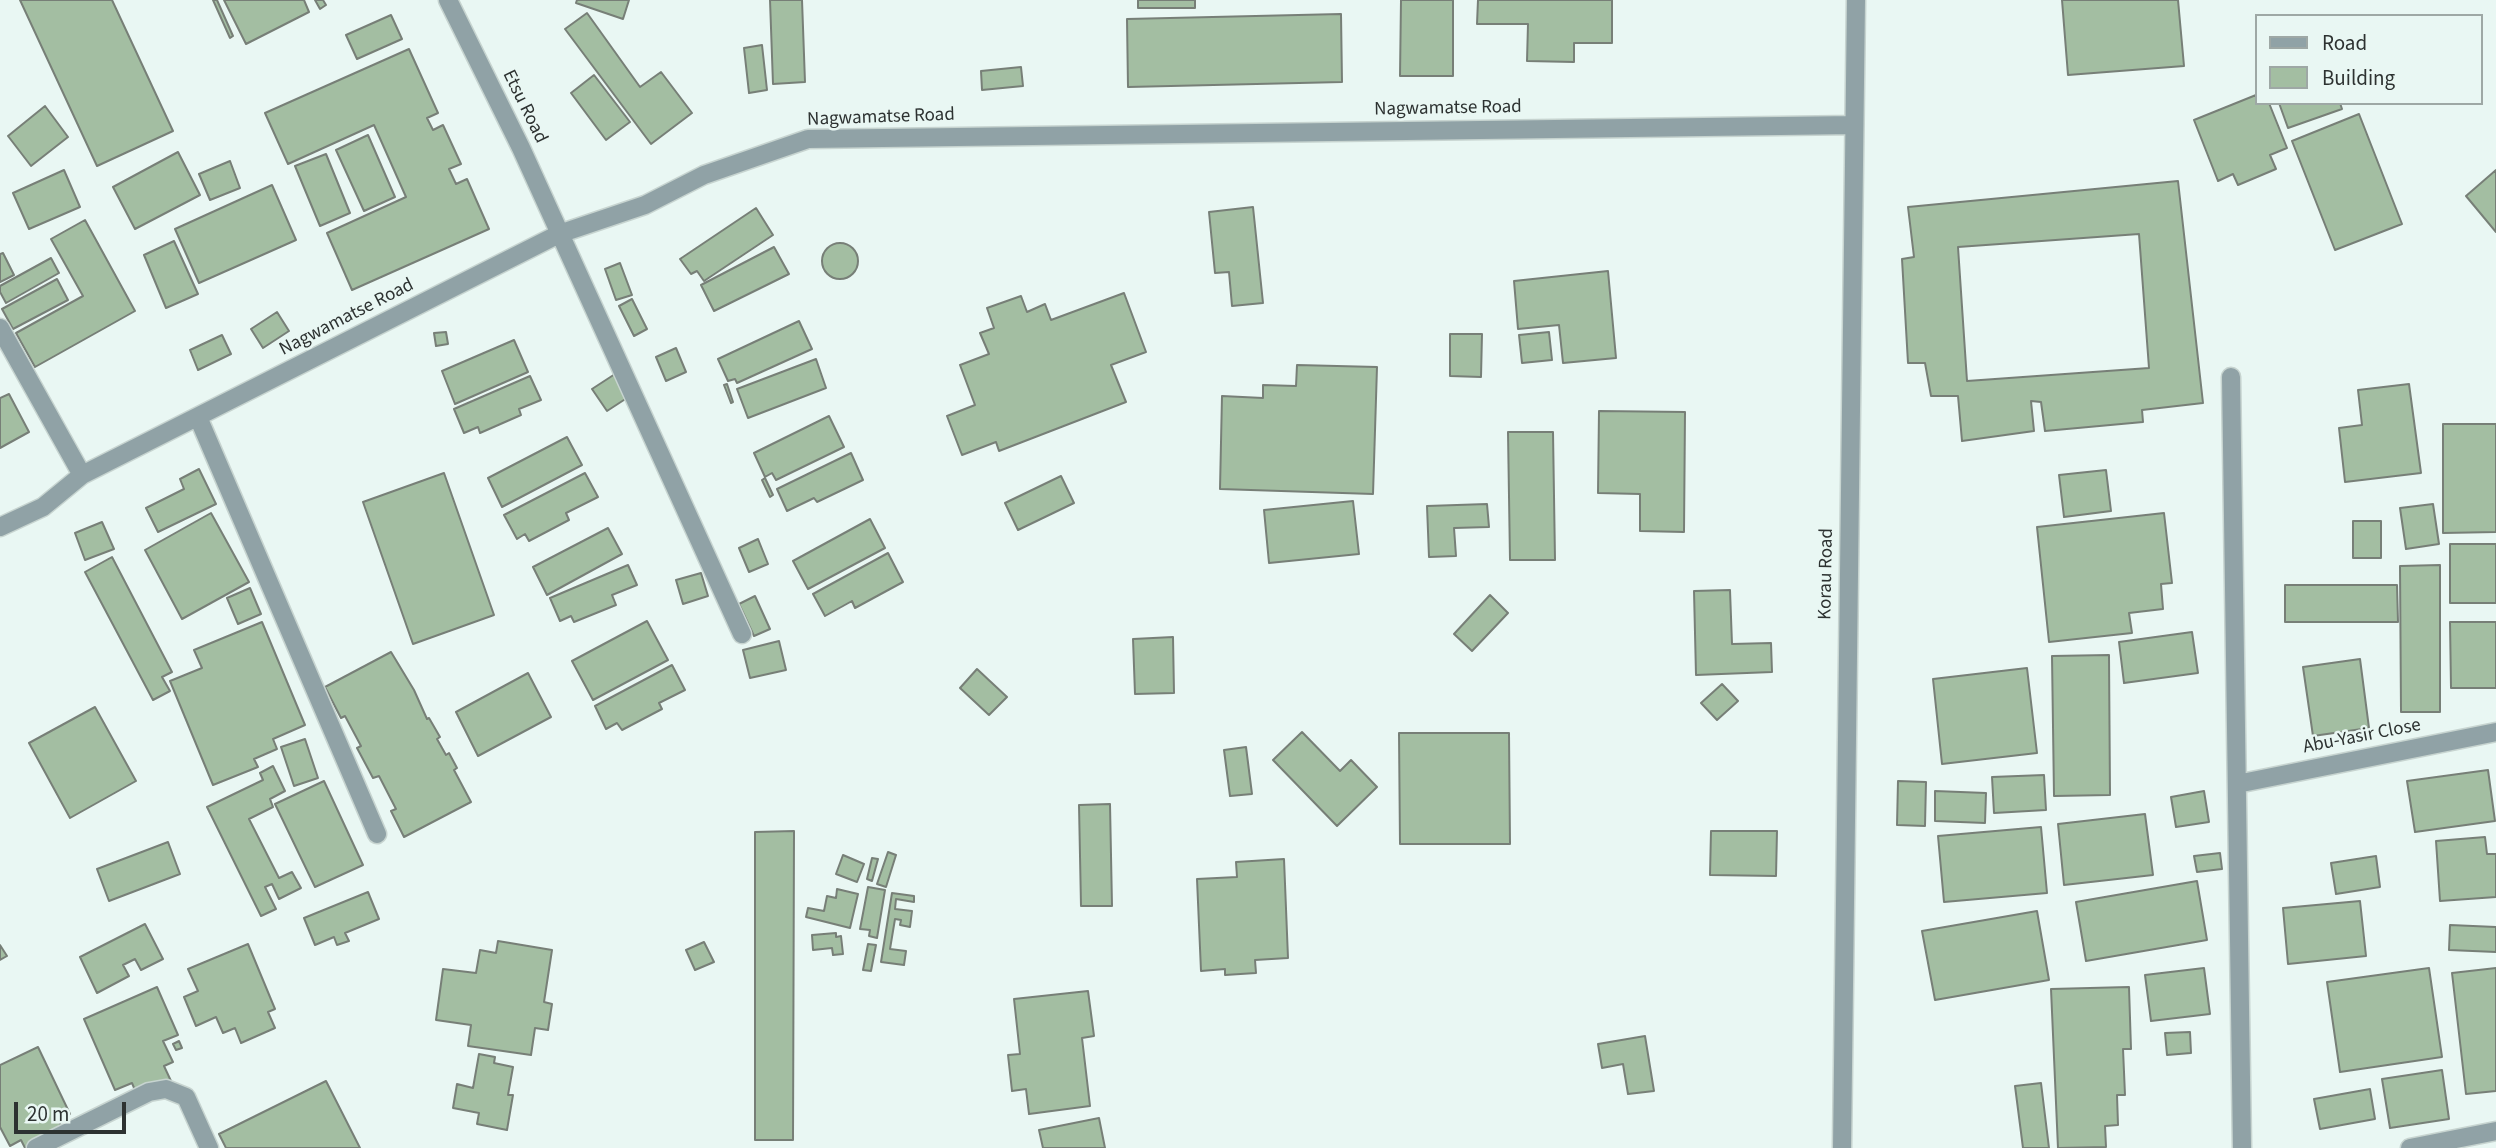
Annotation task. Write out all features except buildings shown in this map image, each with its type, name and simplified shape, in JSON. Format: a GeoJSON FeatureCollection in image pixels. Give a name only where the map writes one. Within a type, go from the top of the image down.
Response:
{"type":"FeatureCollection","features":[{"type":"Feature","properties":{"kind":"street","name":"Etsu Road"},"geometry":{"type":"LineString","coordinates":[[448,0],[521,148],[742,634]]}},
{"type":"Feature","properties":{"kind":"street","name":"Korau Road"},"geometry":{"type":"LineString","coordinates":[[1842,1148],[1856,0]]}},
{"type":"Feature","properties":{"kind":"street","name":"Nagwamatse Road"},"geometry":{"type":"LineString","coordinates":[[0,527],[43,507],[82,475],[559,234],[645,205],[704,175],[808,139],[1854,125]]}},
{"type":"Feature","properties":{"kind":"street"},"geometry":{"type":"LineString","coordinates":[[0,328],[82,475]]}},
{"type":"Feature","properties":{"kind":"street"},"geometry":{"type":"LineString","coordinates":[[2231,377],[2242,1148]]}},
{"type":"Feature","properties":{"kind":"street"},"geometry":{"type":"LineString","coordinates":[[198,417],[377,834]]}},
{"type":"Feature","properties":{"kind":"street","name":"Abu-Yasir Close"},"geometry":{"type":"LineString","coordinates":[[2237,783],[2496,732]]}},
{"type":"Feature","properties":{"kind":"street"},"geometry":{"type":"LineString","coordinates":[[36,1148],[149,1092],[166,1090],[186,1097],[209,1148]]}},
{"type":"Feature","properties":{"kind":"street"},"geometry":{"type":"LineString","coordinates":[[2410,1148],[2496,1130]]}}]}
